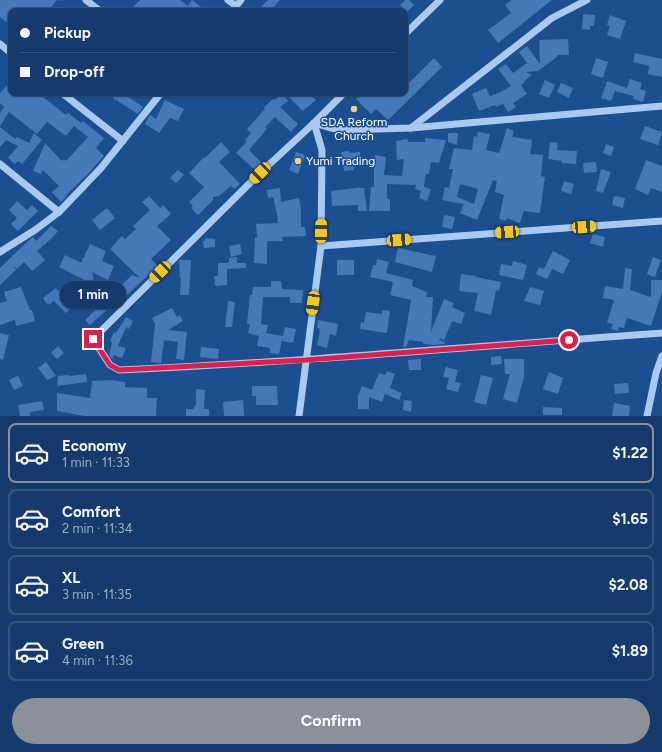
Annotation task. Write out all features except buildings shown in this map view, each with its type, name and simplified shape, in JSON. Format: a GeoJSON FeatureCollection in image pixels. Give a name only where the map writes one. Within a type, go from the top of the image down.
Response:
{"type":"FeatureCollection","features":[{"type":"Feature","properties":{"kind":"street"},"geometry":{"type":"LineString","coordinates":[[86,0],[96,8]]}},
{"type":"Feature","properties":{"kind":"street"},"geometry":{"type":"LineString","coordinates":[[235,8],[241,0]]}},
{"type":"Feature","properties":{"kind":"street"},"geometry":{"type":"LineString","coordinates":[[408,31],[440,0]]}},
{"type":"Feature","properties":{"kind":"street"},"geometry":{"type":"LineString","coordinates":[[411,128],[552,18],[587,0]]}},
{"type":"Feature","properties":{"kind":"street"},"geometry":{"type":"LineString","coordinates":[[0,44],[8,51]]}},
{"type":"Feature","properties":{"kind":"street"},"geometry":{"type":"LineString","coordinates":[[66,96],[123,141]]}},
{"type":"Feature","properties":{"kind":"street"},"geometry":{"type":"LineString","coordinates":[[0,252],[35,230],[59,212],[101,168],[159,96]]}},
{"type":"Feature","properties":{"kind":"street"},"geometry":{"type":"LineString","coordinates":[[341,96],[260,173],[93,339],[110,365],[119,370],[306,360],[662,332]]}},
{"type":"Feature","properties":{"kind":"street"},"geometry":{"type":"LineString","coordinates":[[314,123],[344,130],[411,128],[662,106]]}},
{"type":"Feature","properties":{"kind":"street"},"geometry":{"type":"LineString","coordinates":[[299,416],[321,246],[322,150],[314,123]]}},
{"type":"Feature","properties":{"kind":"street"},"geometry":{"type":"LineString","coordinates":[[0,164],[59,212]]}},
{"type":"Feature","properties":{"kind":"street"},"geometry":{"type":"LineString","coordinates":[[321,246],[662,221]]}},
{"type":"Feature","properties":{"kind":"street"},"geometry":{"type":"LineString","coordinates":[[647,416],[656,373],[662,356]]}},
{"type":"Feature","properties":{"kind":"place","name":"SDA Reform Church"},"geometry":{"type":"Point","coordinates":[354,109]}},
{"type":"Feature","properties":{"kind":"place","name":"Yumi Trading"},"geometry":{"type":"Point","coordinates":[298,161]}},
{"type":"Feature","properties":{"kind":"route"},"geometry":{"type":"LineString","coordinates":[[93,339],[110,365],[119,370],[306,360],[569,340]]}}]}
